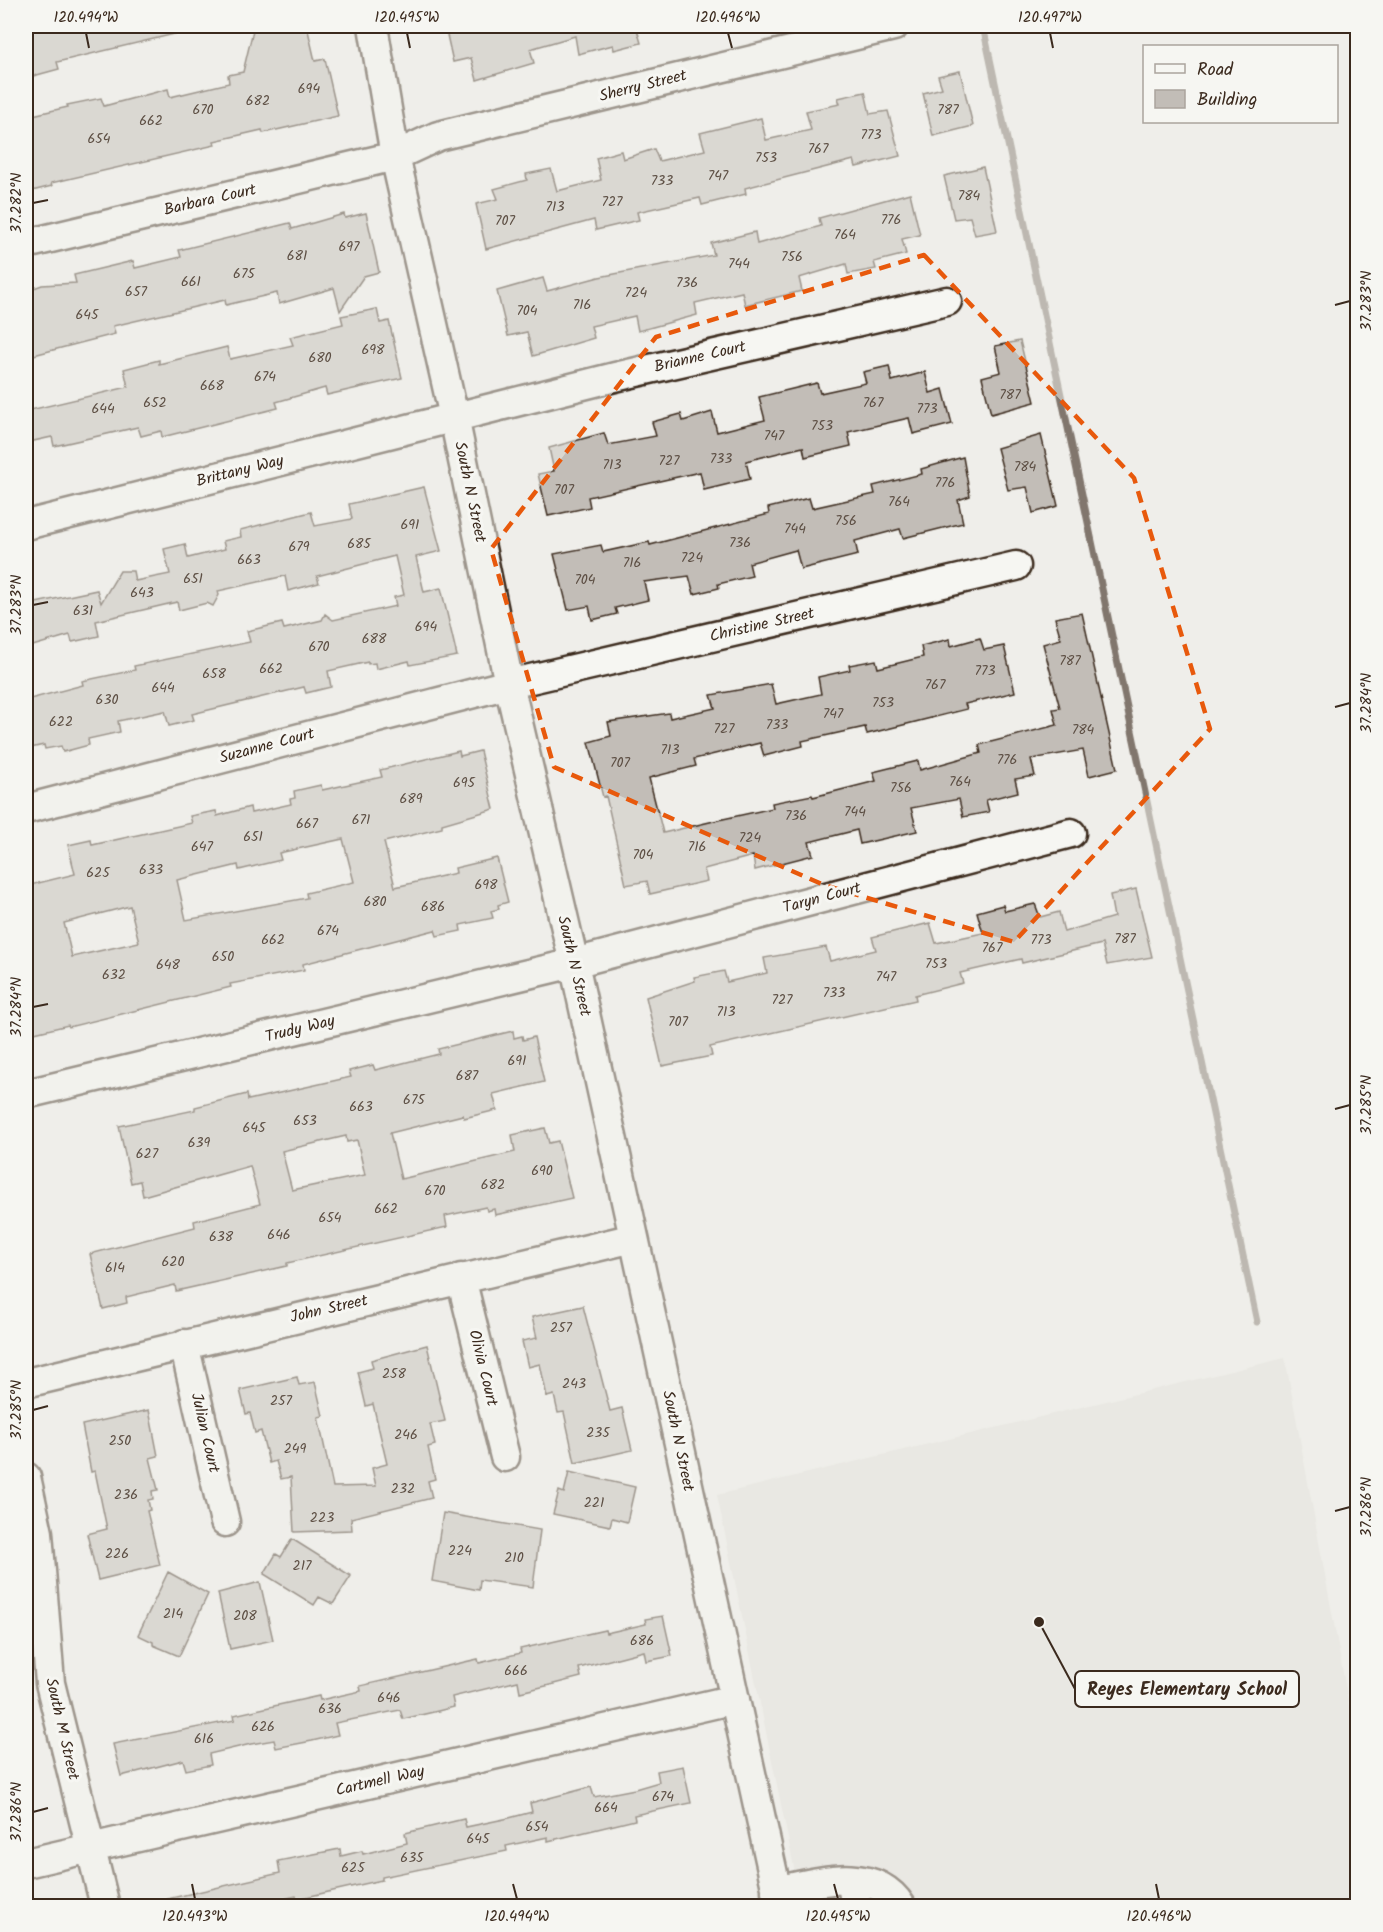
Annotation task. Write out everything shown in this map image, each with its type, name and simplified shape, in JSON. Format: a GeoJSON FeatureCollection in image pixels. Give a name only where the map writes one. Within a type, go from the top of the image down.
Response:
{"type":"FeatureCollection","features":[{"type":"Feature","properties":{"kind":"street","name":"South N Street"},"geometry":{"type":"LineString","coordinates":[[372,26],[395,156],[454,417],[509,684],[574,963],[778,1899]]}},
{"type":"Feature","properties":{"kind":"street","name":"Sherry Street"},"geometry":{"type":"LineString","coordinates":[[395,156],[438,136],[894,26]]}},
{"type":"Feature","properties":{"kind":"street","name":"Barbara Court"},"geometry":{"type":"LineString","coordinates":[[26,244],[395,156]]}},
{"type":"Feature","properties":{"kind":"street","name":"Brianne Court"},"geometry":{"type":"LineString","coordinates":[[454,417],[615,377],[947,301]]}},
{"type":"Feature","properties":{"kind":"street","name":"Brittany Way"},"geometry":{"type":"LineString","coordinates":[[26,525],[454,417]]}},
{"type":"Feature","properties":{"kind":"street","name":"Christine Street"},"geometry":{"type":"LineString","coordinates":[[509,684],[1016,566]]}},
{"type":"Feature","properties":{"kind":"street","name":"Suzanne Court"},"geometry":{"type":"LineString","coordinates":[[26,809],[509,684]]}},
{"type":"Feature","properties":{"kind":"street","name":"Taryn Court"},"geometry":{"type":"LineString","coordinates":[[574,963],[1071,833]]}},
{"type":"Feature","properties":{"kind":"street","name":"Trudy Way"},"geometry":{"type":"LineString","coordinates":[[26,1094],[574,963]]}},
{"type":"Feature","properties":{"kind":"street","name":"John Street"},"geometry":{"type":"LineString","coordinates":[[26,1383],[634,1238]]}},
{"type":"Feature","properties":{"kind":"street","name":"Olivia Court"},"geometry":{"type":"LineString","coordinates":[[460,1278],[505,1457]]}},
{"type":"Feature","properties":{"kind":"street","name":"Julian Court"},"geometry":{"type":"LineString","coordinates":[[184,1344],[225,1522]]}},
{"type":"Feature","properties":{"kind":"street","name":"South M Street"},"geometry":{"type":"LineString","coordinates":[[26,1477],[38,1533],[50,1683],[105,1906]]}},
{"type":"Feature","properties":{"kind":"street","name":"Cartmell Way"},"geometry":{"type":"LineString","coordinates":[[26,1863],[735,1699]]}},
{"type":"Feature","properties":{"kind":"street"},"geometry":{"type":"LineString","coordinates":[[778,1899],[830,1880],[854,1893],[871,1881],[884,1888],[901,1906]]}},
{"type":"Feature","properties":{"kind":"highlighted area"},"geometry":{"type":"Polygon","coordinates":[[[924,255],[1134,478],[1210,729],[1014,942],[824,885],[554,767],[491,549],[656,337],[924,255]]]}},
{"type":"Feature","properties":{"kind":"shaded area"},"geometry":{"type":"Polygon","coordinates":[[[1285,1358],[1357,1749],[1357,1906],[802,1906],[717,1495],[1285,1358]]]}},
{"type":"Feature","properties":{"kind":"building"},"geometry":{"type":"Polygon","coordinates":[[[26,26],[182,26],[183,32],[57,62],[59,69],[26,78],[26,26]]]}},
{"type":"Feature","properties":{"kind":"building"},"geometry":{"type":"Polygon","coordinates":[[[254,26],[307,26],[315,61],[325,59],[338,116],[263,133],[262,130],[214,141],[215,145],[51,183],[52,186],[32,191],[26,163],[26,121],[33,115],[101,98],[104,106],[168,89],[170,97],[229,83],[228,75],[243,72],[254,26]]]}},
{"type":"Feature","properties":{"kind":"building"},"geometry":{"type":"Polygon","coordinates":[[[445,26],[636,26],[641,43],[614,50],[613,45],[578,54],[575,36],[530,49],[534,63],[477,80],[471,58],[453,62],[445,26]]]}},
{"type":"Feature","properties":{"kind":"building"},"geometry":{"type":"Polygon","coordinates":[[[960,71],[973,126],[933,136],[923,93],[942,88],[938,76],[960,71]]]}},
{"type":"Feature","properties":{"kind":"building"},"geometry":{"type":"Polygon","coordinates":[[[865,92],[870,114],[888,111],[900,156],[856,167],[854,160],[745,188],[746,194],[702,205],[700,198],[637,212],[639,220],[596,230],[594,220],[486,249],[476,204],[498,199],[494,189],[527,180],[526,174],[551,169],[557,191],[601,180],[596,158],[621,151],[623,159],[654,149],[659,161],[705,150],[700,133],[761,118],[766,140],[811,130],[806,111],[840,104],[838,98],[865,92]]]}},
{"type":"Feature","properties":{"kind":"building"},"geometry":{"type":"Polygon","coordinates":[[[983,167],[997,231],[975,235],[970,217],[954,219],[944,176],[983,167]]]}},
{"type":"Feature","properties":{"kind":"building"},"geometry":{"type":"Polygon","coordinates":[[[910,193],[920,235],[902,239],[906,254],[874,262],[876,269],[848,274],[846,264],[799,278],[802,291],[745,305],[742,292],[695,303],[697,315],[638,331],[635,316],[591,326],[594,338],[533,356],[527,332],[508,336],[497,291],[543,278],[547,291],[599,277],[714,255],[711,243],[755,232],[757,244],[821,226],[819,218],[910,193]]]}},
{"type":"Feature","properties":{"kind":"building"},"geometry":{"type":"Polygon","coordinates":[[[366,213],[379,272],[364,276],[340,311],[334,288],[279,304],[277,293],[226,305],[225,300],[113,326],[115,334],[26,357],[26,291],[42,285],[76,283],[74,275],[133,261],[135,268],[181,257],[179,250],[290,223],[292,229],[344,214],[345,218],[366,213]]]}},
{"type":"Feature","properties":{"kind":"building"},"geometry":{"type":"Polygon","coordinates":[[[377,309],[380,323],[389,321],[402,378],[327,395],[325,388],[276,402],[278,408],[162,437],[161,431],[141,436],[138,427],[54,446],[52,437],[29,442],[26,411],[128,387],[124,369],[159,360],[159,364],[227,347],[230,359],[293,345],[290,337],[343,324],[341,316],[377,309]]]}},
{"type":"Feature","properties":{"kind":"building"},"geometry":{"type":"Polygon","coordinates":[[[1020,341],[1035,402],[991,414],[982,377],[1001,372],[995,346],[1020,341]]]}},
{"type":"Feature","properties":{"kind":"building"},"geometry":{"type":"Polygon","coordinates":[[[889,366],[892,381],[925,372],[930,393],[943,389],[952,424],[913,434],[909,418],[848,432],[851,446],[805,457],[803,447],[746,461],[750,479],[704,490],[700,472],[588,497],[590,507],[548,516],[538,474],[554,471],[549,448],[604,433],[608,445],[656,436],[652,422],[681,414],[683,421],[712,412],[717,432],[765,420],[759,397],[817,383],[820,393],[866,383],[863,372],[889,366]]]}},
{"type":"Feature","properties":{"kind":"building"},"geometry":{"type":"Polygon","coordinates":[[[1041,435],[1058,506],[1033,513],[1027,487],[1008,490],[997,448],[1041,435]]]}},
{"type":"Feature","properties":{"kind":"building"},"geometry":{"type":"Polygon","coordinates":[[[963,457],[970,496],[958,500],[963,523],[903,538],[900,529],[855,541],[858,555],[801,569],[796,550],[749,563],[752,576],[718,584],[719,588],[694,594],[689,576],[644,582],[648,600],[615,608],[617,614],[592,620],[589,606],[568,610],[554,554],[601,545],[603,552],[649,542],[650,545],[769,514],[768,508],[809,498],[812,508],[875,494],[873,486],[922,474],[921,469],[963,457]]]}},
{"type":"Feature","properties":{"kind":"building"},"geometry":{"type":"Polygon","coordinates":[[[424,487],[441,551],[416,557],[424,592],[441,588],[457,656],[410,665],[409,661],[376,669],[375,663],[368,664],[368,662],[328,671],[331,687],[306,693],[304,687],[192,714],[194,720],[169,726],[165,711],[118,721],[120,732],[88,739],[89,745],[63,752],[61,746],[45,749],[44,745],[26,749],[26,700],[83,685],[82,681],[135,670],[134,666],[250,642],[247,631],[282,623],[284,629],[322,620],[325,614],[333,620],[396,606],[394,597],[404,595],[395,556],[317,576],[319,583],[288,591],[285,576],[218,591],[219,595],[213,606],[207,603],[179,610],[177,602],[96,621],[99,636],[72,642],[70,635],[26,648],[26,605],[97,590],[101,603],[120,571],[133,571],[135,581],[170,574],[164,549],[185,544],[188,558],[225,549],[223,541],[241,537],[240,530],[311,512],[315,526],[352,519],[349,504],[424,487]]]}},
{"type":"Feature","properties":{"kind":"building"},"geometry":{"type":"Polygon","coordinates":[[[1082,613],[1117,769],[1089,776],[1083,750],[1031,759],[1035,776],[1015,779],[1018,792],[986,800],[989,812],[963,817],[959,799],[911,808],[917,831],[860,844],[857,830],[809,842],[813,855],[755,870],[753,856],[704,869],[707,881],[650,894],[647,881],[626,885],[606,796],[603,797],[589,742],[611,736],[608,722],[669,713],[670,718],[715,708],[711,695],[771,684],[776,704],[821,694],[818,677],[850,670],[849,665],[876,660],[878,668],[923,657],[921,646],[950,639],[951,646],[980,638],[984,650],[1004,646],[1015,692],[965,704],[967,709],[867,734],[865,727],[802,741],[803,746],[764,756],[760,743],[694,759],[696,766],[649,778],[663,833],[773,808],[772,803],[812,795],[813,797],[876,781],[873,772],[918,761],[920,770],[981,753],[979,745],[1057,725],[1053,709],[1060,708],[1043,644],[1061,639],[1055,618],[1082,613]]]}},
{"type":"Feature","properties":{"kind":"building"},"geometry":{"type":"Polygon","coordinates":[[[459,751],[460,756],[480,751],[494,809],[442,824],[442,828],[384,842],[395,887],[456,873],[455,868],[497,858],[508,902],[498,905],[499,909],[491,911],[493,918],[460,925],[461,931],[437,936],[435,930],[303,964],[304,970],[230,984],[231,987],[69,1027],[68,1025],[26,1035],[26,886],[75,874],[68,845],[91,840],[92,845],[192,823],[190,816],[216,811],[217,816],[250,807],[251,813],[291,804],[290,799],[295,798],[294,791],[321,785],[322,790],[382,777],[380,770],[459,751]],[[343,839],[279,853],[281,860],[239,870],[238,865],[177,880],[186,920],[307,898],[306,893],[354,882],[343,839]],[[130,906],[64,923],[72,957],[139,942],[130,906]]]}},
{"type":"Feature","properties":{"kind":"building"},"geometry":{"type":"Polygon","coordinates":[[[1136,889],[1152,957],[1107,965],[1102,944],[1022,963],[1021,959],[960,973],[963,983],[915,995],[916,1000],[710,1047],[712,1056],[662,1066],[646,997],[695,981],[694,977],[724,971],[727,982],[767,973],[764,958],[826,947],[830,961],[876,950],[872,937],[930,923],[936,943],[983,933],[977,912],[1003,905],[1005,911],[1035,904],[1040,917],[1059,912],[1064,932],[1114,917],[1110,895],[1136,889]]]}},
{"type":"Feature","properties":{"kind":"building"},"geometry":{"type":"Polygon","coordinates":[[[513,1031],[514,1038],[522,1036],[523,1040],[534,1037],[544,1082],[493,1094],[497,1110],[464,1118],[463,1115],[390,1133],[401,1179],[515,1152],[512,1135],[545,1128],[549,1143],[558,1141],[572,1198],[495,1215],[494,1209],[487,1211],[486,1207],[445,1216],[447,1227],[176,1291],[175,1285],[126,1297],[127,1303],[103,1309],[90,1254],[195,1227],[194,1221],[260,1204],[250,1166],[143,1196],[140,1181],[131,1183],[119,1126],[195,1110],[195,1107],[247,1094],[248,1100],[351,1077],[349,1071],[373,1065],[375,1070],[439,1054],[438,1049],[513,1031]],[[346,1136],[282,1151],[292,1190],[365,1175],[357,1140],[347,1142],[346,1136]]]}},
{"type":"Feature","properties":{"kind":"building"},"geometry":{"type":"Polygon","coordinates":[[[583,1306],[610,1411],[622,1408],[632,1450],[575,1463],[564,1412],[558,1413],[554,1395],[547,1397],[540,1364],[528,1367],[522,1341],[537,1338],[532,1317],[583,1306]]]}},
{"type":"Feature","properties":{"kind":"building"},"geometry":{"type":"Polygon","coordinates":[[[427,1345],[445,1421],[430,1424],[435,1445],[428,1447],[435,1479],[428,1481],[432,1498],[351,1518],[352,1530],[294,1532],[291,1477],[281,1479],[276,1461],[269,1463],[261,1431],[255,1433],[250,1413],[246,1414],[240,1390],[297,1377],[299,1385],[315,1382],[323,1416],[318,1417],[333,1487],[376,1486],[372,1468],[387,1464],[373,1404],[366,1406],[358,1372],[373,1368],[371,1360],[427,1345]]]}},
{"type":"Feature","properties":{"kind":"building"},"geometry":{"type":"Polygon","coordinates":[[[149,1410],[158,1456],[150,1458],[158,1490],[152,1491],[153,1499],[148,1500],[150,1510],[147,1511],[160,1565],[98,1580],[87,1534],[107,1529],[95,1471],[91,1472],[82,1425],[149,1410]]]}},
{"type":"Feature","properties":{"kind":"building"},"geometry":{"type":"Polygon","coordinates":[[[569,1472],[635,1487],[627,1522],[612,1518],[610,1526],[553,1514],[559,1491],[564,1493],[569,1472]]]}},
{"type":"Feature","properties":{"kind":"building"},"geometry":{"type":"Polygon","coordinates":[[[443,1513],[540,1530],[533,1587],[480,1580],[479,1590],[432,1581],[443,1513]]]}},
{"type":"Feature","properties":{"kind":"building"},"geometry":{"type":"Polygon","coordinates":[[[292,1539],[351,1576],[333,1604],[319,1597],[314,1605],[264,1574],[276,1554],[281,1557],[292,1539]]]}},
{"type":"Feature","properties":{"kind":"building"},"geometry":{"type":"Polygon","coordinates":[[[168,1572],[208,1594],[179,1656],[153,1645],[153,1642],[138,1635],[168,1572]]]}},
{"type":"Feature","properties":{"kind":"building"},"geometry":{"type":"Polygon","coordinates":[[[260,1582],[273,1640],[230,1649],[218,1593],[260,1582]]]}},
{"type":"Feature","properties":{"kind":"building"},"geometry":{"type":"Polygon","coordinates":[[[663,1616],[672,1656],[646,1661],[644,1651],[579,1668],[581,1677],[546,1686],[520,1692],[518,1681],[452,1697],[454,1707],[438,1711],[403,1719],[400,1710],[335,1723],[338,1735],[276,1748],[274,1740],[251,1744],[209,1754],[211,1765],[186,1770],[183,1760],[121,1776],[113,1744],[235,1720],[234,1715],[319,1696],[320,1700],[361,1691],[360,1686],[478,1659],[479,1663],[521,1653],[520,1649],[605,1630],[606,1633],[646,1624],[645,1619],[663,1616]]]}},
{"type":"Feature","properties":{"kind":"building"},"geometry":{"type":"Polygon","coordinates":[[[683,1766],[691,1803],[634,1815],[635,1820],[548,1841],[548,1837],[506,1846],[507,1851],[382,1877],[382,1880],[297,1899],[296,1896],[249,1906],[168,1906],[167,1899],[280,1873],[278,1861],[340,1849],[341,1856],[362,1851],[363,1854],[407,1843],[405,1833],[464,1819],[466,1827],[509,1818],[532,1812],[530,1803],[591,1787],[594,1797],[635,1789],[659,1782],[657,1771],[683,1766]]]}},
{"type":"Feature","properties":{"kind":"waterway"},"geometry":{"type":"LineString","coordinates":[[983,26],[1257,1322]]}},
{"type":"Feature","properties":{"kind":"place","name":"Reyes Elementary School"},"geometry":{"type":"Point","coordinates":[1039,1622]}}]}
